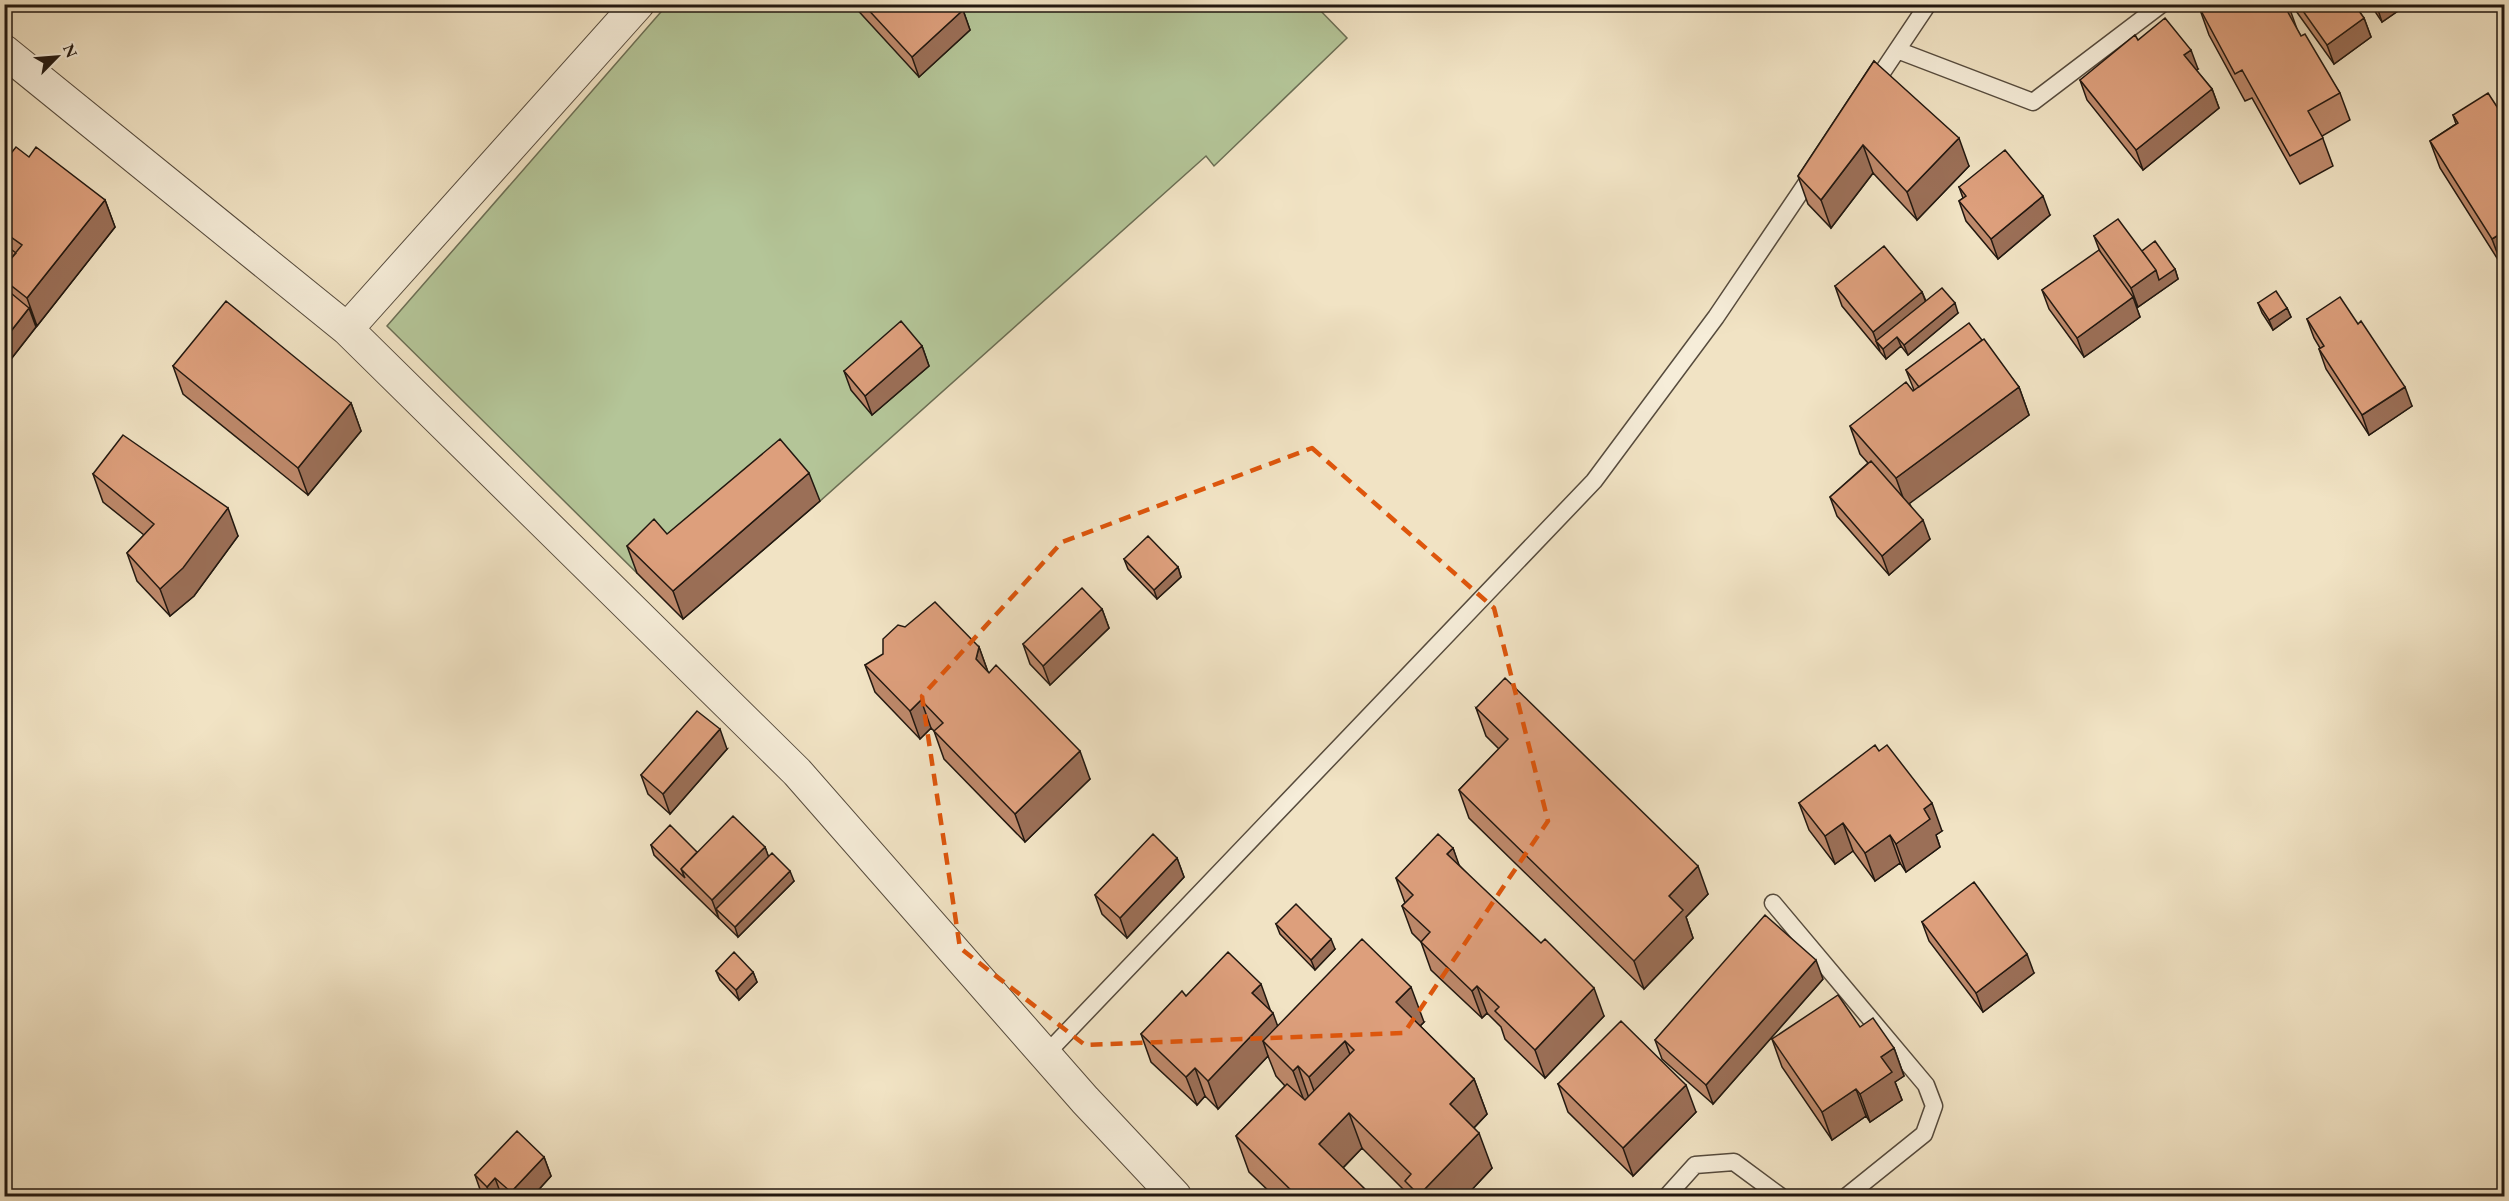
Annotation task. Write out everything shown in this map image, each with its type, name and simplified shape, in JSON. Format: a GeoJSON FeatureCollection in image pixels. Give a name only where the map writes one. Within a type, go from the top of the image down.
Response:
{"type":"FeatureCollection","features":[{"type":"Feature","properties":{"kind":"street"},"geometry":{"type":"LineString","coordinates":[[347,329],[638,4]]}},
{"type":"Feature","properties":{"kind":"street"},"geometry":{"type":"LineString","coordinates":[[4,51],[347,329],[797,771],[1085,1100],[1175,1197]]}},
{"type":"Feature","properties":{"kind":"lane"},"geometry":{"type":"LineString","coordinates":[[1863,100],[1928,4]]}},
{"type":"Feature","properties":{"kind":"lane"},"geometry":{"type":"LineString","coordinates":[[1897,50],[2032,102],[2162,4]]}},
{"type":"Feature","properties":{"kind":"lane"},"geometry":{"type":"LineString","coordinates":[[1046,1054],[1594,481],[1716,317],[1823,159]]}},
{"type":"Feature","properties":{"kind":"lane"},"geometry":{"type":"LineString","coordinates":[[1773,903],[1926,1085],[1934,1106],[1924,1134],[1847,1197]]}},
{"type":"Feature","properties":{"kind":"lane"},"geometry":{"type":"LineString","coordinates":[[1668,1197],[1695,1165],[1734,1162],[1780,1197]]}},
{"type":"Feature","properties":{"kind":"highlighted area"},"geometry":{"type":"Polygon","coordinates":[[[1312,448],[1494,608],[1548,821],[1404,1033],[1085,1045],[960,948],[922,696],[1062,542],[1312,448]]]}},
{"type":"Feature","properties":{"kind":"green space"},"geometry":{"type":"Polygon","coordinates":[[[667,5],[1315,5],[1347,38],[1214,166],[1206,156],[820,501],[637,573],[387,326],[667,5]]]}},
{"type":"Feature","properties":{"kind":"building"},"geometry":{"type":"Polygon","coordinates":[[[863,4],[958,4],[963,10],[912,57],[863,4]]]}},
{"type":"Feature","properties":{"kind":"building"},"geometry":{"type":"Polygon","coordinates":[[[2203,4],[2285,4],[2301,36],[2305,34],[2340,93],[2308,111],[2323,138],[2290,156],[2242,70],[2235,74],[2199,7],[2203,4]]]}},
{"type":"Feature","properties":{"kind":"building"},"geometry":{"type":"Polygon","coordinates":[[[2298,4],[2354,4],[2364,18],[2327,45],[2298,4]]]}},
{"type":"Feature","properties":{"kind":"building"},"geometry":{"type":"Polygon","coordinates":[[[2165,18],[2191,50],[2184,55],[2212,89],[2136,150],[2080,80],[2135,35],[2138,40],[2165,18]]]}},
{"type":"Feature","properties":{"kind":"building"},"geometry":{"type":"Polygon","coordinates":[[[1874,61],[1959,138],[1907,192],[1863,145],[1821,200],[1798,176],[1874,61]]]}},
{"type":"Feature","properties":{"kind":"building"},"geometry":{"type":"Polygon","coordinates":[[[2488,93],[2505,119],[2505,231],[2492,239],[2430,141],[2458,123],[2453,115],[2488,93]]]}},
{"type":"Feature","properties":{"kind":"building"},"geometry":{"type":"Polygon","coordinates":[[[16,147],[29,157],[36,147],[105,200],[27,298],[8,283],[11,279],[4,273],[4,267],[22,245],[4,232],[4,162],[16,147]]]}},
{"type":"Feature","properties":{"kind":"building"},"geometry":{"type":"Polygon","coordinates":[[[2005,150],[2043,196],[1991,239],[1959,201],[1966,196],[1959,187],[2005,150]]]}},
{"type":"Feature","properties":{"kind":"building"},"geometry":{"type":"Polygon","coordinates":[[[2118,219],[2156,270],[2131,288],[2094,236],[2118,219]]]}},
{"type":"Feature","properties":{"kind":"building"},"geometry":{"type":"Polygon","coordinates":[[[2155,241],[2175,269],[2159,280],[2156,270],[2142,251],[2155,241]]]}},
{"type":"Feature","properties":{"kind":"building"},"geometry":{"type":"Polygon","coordinates":[[[4,244],[16,253],[4,267],[4,244]]]}},
{"type":"Feature","properties":{"kind":"building"},"geometry":{"type":"Polygon","coordinates":[[[1884,246],[1922,292],[1873,332],[1835,286],[1884,246]]]}},
{"type":"Feature","properties":{"kind":"building"},"geometry":{"type":"Polygon","coordinates":[[[2099,250],[2133,297],[2077,338],[2042,290],[2099,250]]]}},
{"type":"Feature","properties":{"kind":"building"},"geometry":{"type":"Polygon","coordinates":[[[1942,288],[1955,303],[1904,345],[1897,337],[1883,349],[1876,341],[1942,288]]]}},
{"type":"Feature","properties":{"kind":"building"},"geometry":{"type":"Polygon","coordinates":[[[6,289],[29,308],[4,340],[4,291],[6,289]]]}},
{"type":"Feature","properties":{"kind":"building"},"geometry":{"type":"Polygon","coordinates":[[[2276,291],[2287,308],[2269,320],[2258,303],[2276,291]]]}},
{"type":"Feature","properties":{"kind":"building"},"geometry":{"type":"Polygon","coordinates":[[[2340,297],[2358,324],[2361,321],[2405,387],[2362,415],[2319,349],[2324,346],[2307,319],[2340,297]]]}},
{"type":"Feature","properties":{"kind":"building"},"geometry":{"type":"Polygon","coordinates":[[[226,301],[351,403],[298,468],[173,366],[226,301]]]}},
{"type":"Feature","properties":{"kind":"building"},"geometry":{"type":"Polygon","coordinates":[[[901,321],[922,346],[865,396],[844,371],[901,321]]]}},
{"type":"Feature","properties":{"kind":"building"},"geometry":{"type":"Polygon","coordinates":[[[1969,323],[1982,340],[1919,387],[1906,370],[1969,323]]]}},
{"type":"Feature","properties":{"kind":"building"},"geometry":{"type":"Polygon","coordinates":[[[1984,339],[2019,387],[1896,478],[1850,426],[1906,382],[1913,391],[1984,339]]]}},
{"type":"Feature","properties":{"kind":"building"},"geometry":{"type":"Polygon","coordinates":[[[123,435],[228,508],[183,568],[160,589],[127,553],[154,524],[93,474],[123,435]]]}},
{"type":"Feature","properties":{"kind":"building"},"geometry":{"type":"Polygon","coordinates":[[[780,439],[809,473],[673,591],[627,546],[654,519],[667,534],[780,439]]]}},
{"type":"Feature","properties":{"kind":"building"},"geometry":{"type":"Polygon","coordinates":[[[1871,461],[1923,520],[1882,556],[1830,497],[1871,461]]]}},
{"type":"Feature","properties":{"kind":"building"},"geometry":{"type":"Polygon","coordinates":[[[1148,536],[1178,567],[1154,590],[1124,559],[1148,536]]]}},
{"type":"Feature","properties":{"kind":"building"},"geometry":{"type":"Polygon","coordinates":[[[1082,588],[1102,609],[1043,666],[1023,644],[1082,588]]]}},
{"type":"Feature","properties":{"kind":"building"},"geometry":{"type":"Polygon","coordinates":[[[935,602],[979,647],[976,659],[989,673],[996,665],[1080,751],[1015,814],[934,731],[943,723],[921,700],[910,711],[865,665],[883,654],[883,639],[898,625],[905,627],[935,602]]]}},
{"type":"Feature","properties":{"kind":"building"},"geometry":{"type":"Polygon","coordinates":[[[1505,678],[1698,866],[1669,896],[1683,910],[1634,961],[1459,790],[1508,739],[1476,708],[1505,678]]]}},
{"type":"Feature","properties":{"kind":"building"},"geometry":{"type":"Polygon","coordinates":[[[697,711],[720,729],[663,794],[641,775],[697,711]]]}},
{"type":"Feature","properties":{"kind":"building"},"geometry":{"type":"Polygon","coordinates":[[[1875,745],[1879,751],[1887,745],[1932,803],[1924,809],[1930,819],[1896,844],[1890,835],[1865,853],[1843,823],[1825,836],[1799,803],[1875,745]]]}},
{"type":"Feature","properties":{"kind":"building"},"geometry":{"type":"Polygon","coordinates":[[[733,816],[765,847],[712,900],[681,869],[733,816]]]}},
{"type":"Feature","properties":{"kind":"building"},"geometry":{"type":"Polygon","coordinates":[[[670,825],[697,852],[681,869],[685,878],[651,845],[670,825]]]}},
{"type":"Feature","properties":{"kind":"building"},"geometry":{"type":"Polygon","coordinates":[[[1153,834],[1177,858],[1120,918],[1095,895],[1153,834]]]}},
{"type":"Feature","properties":{"kind":"building"},"geometry":{"type":"Polygon","coordinates":[[[1438,834],[1453,848],[1447,854],[1541,943],[1545,939],[1594,988],[1535,1050],[1495,1011],[1499,1007],[1477,986],[1472,991],[1421,942],[1430,932],[1402,906],[1413,895],[1396,878],[1438,834]]]}},
{"type":"Feature","properties":{"kind":"building"},"geometry":{"type":"Polygon","coordinates":[[[772,853],[790,871],[735,927],[716,909],[772,853]]]}},
{"type":"Feature","properties":{"kind":"building"},"geometry":{"type":"Polygon","coordinates":[[[1974,882],[2027,954],[1976,993],[1922,922],[1974,882]]]}},
{"type":"Feature","properties":{"kind":"building"},"geometry":{"type":"Polygon","coordinates":[[[1296,904],[1331,939],[1311,960],[1276,924],[1296,904]]]}},
{"type":"Feature","properties":{"kind":"building"},"geometry":{"type":"Polygon","coordinates":[[[1765,915],[1816,960],[1706,1085],[1655,1040],[1765,915]]]}},
{"type":"Feature","properties":{"kind":"building"},"geometry":{"type":"Polygon","coordinates":[[[1362,939],[1411,987],[1396,1002],[1474,1079],[1450,1104],[1479,1133],[1419,1195],[1405,1181],[1411,1174],[1349,1113],[1319,1144],[1373,1197],[1298,1197],[1236,1136],[1287,1084],[1305,1100],[1354,1050],[1345,1041],[1309,1077],[1298,1066],[1293,1071],[1263,1041],[1362,939]]]}},
{"type":"Feature","properties":{"kind":"building"},"geometry":{"type":"Polygon","coordinates":[[[734,952],[753,972],[736,990],[716,971],[734,952]]]}},
{"type":"Feature","properties":{"kind":"building"},"geometry":{"type":"Polygon","coordinates":[[[1228,952],[1261,984],[1252,993],[1273,1013],[1208,1081],[1195,1068],[1186,1077],[1141,1034],[1182,991],[1186,996],[1228,952]]]}},
{"type":"Feature","properties":{"kind":"building"},"geometry":{"type":"Polygon","coordinates":[[[1838,995],[1860,1027],[1873,1018],[1894,1048],[1881,1057],[1892,1072],[1860,1094],[1856,1089],[1822,1112],[1772,1039],[1838,995]]]}},
{"type":"Feature","properties":{"kind":"building"},"geometry":{"type":"Polygon","coordinates":[[[1621,1021],[1686,1085],[1623,1148],[1558,1084],[1621,1021]]]}},
{"type":"Feature","properties":{"kind":"building"},"geometry":{"type":"Polygon","coordinates":[[[517,1131],[544,1157],[511,1192],[495,1178],[487,1187],[475,1175],[517,1131]]]}}]}
